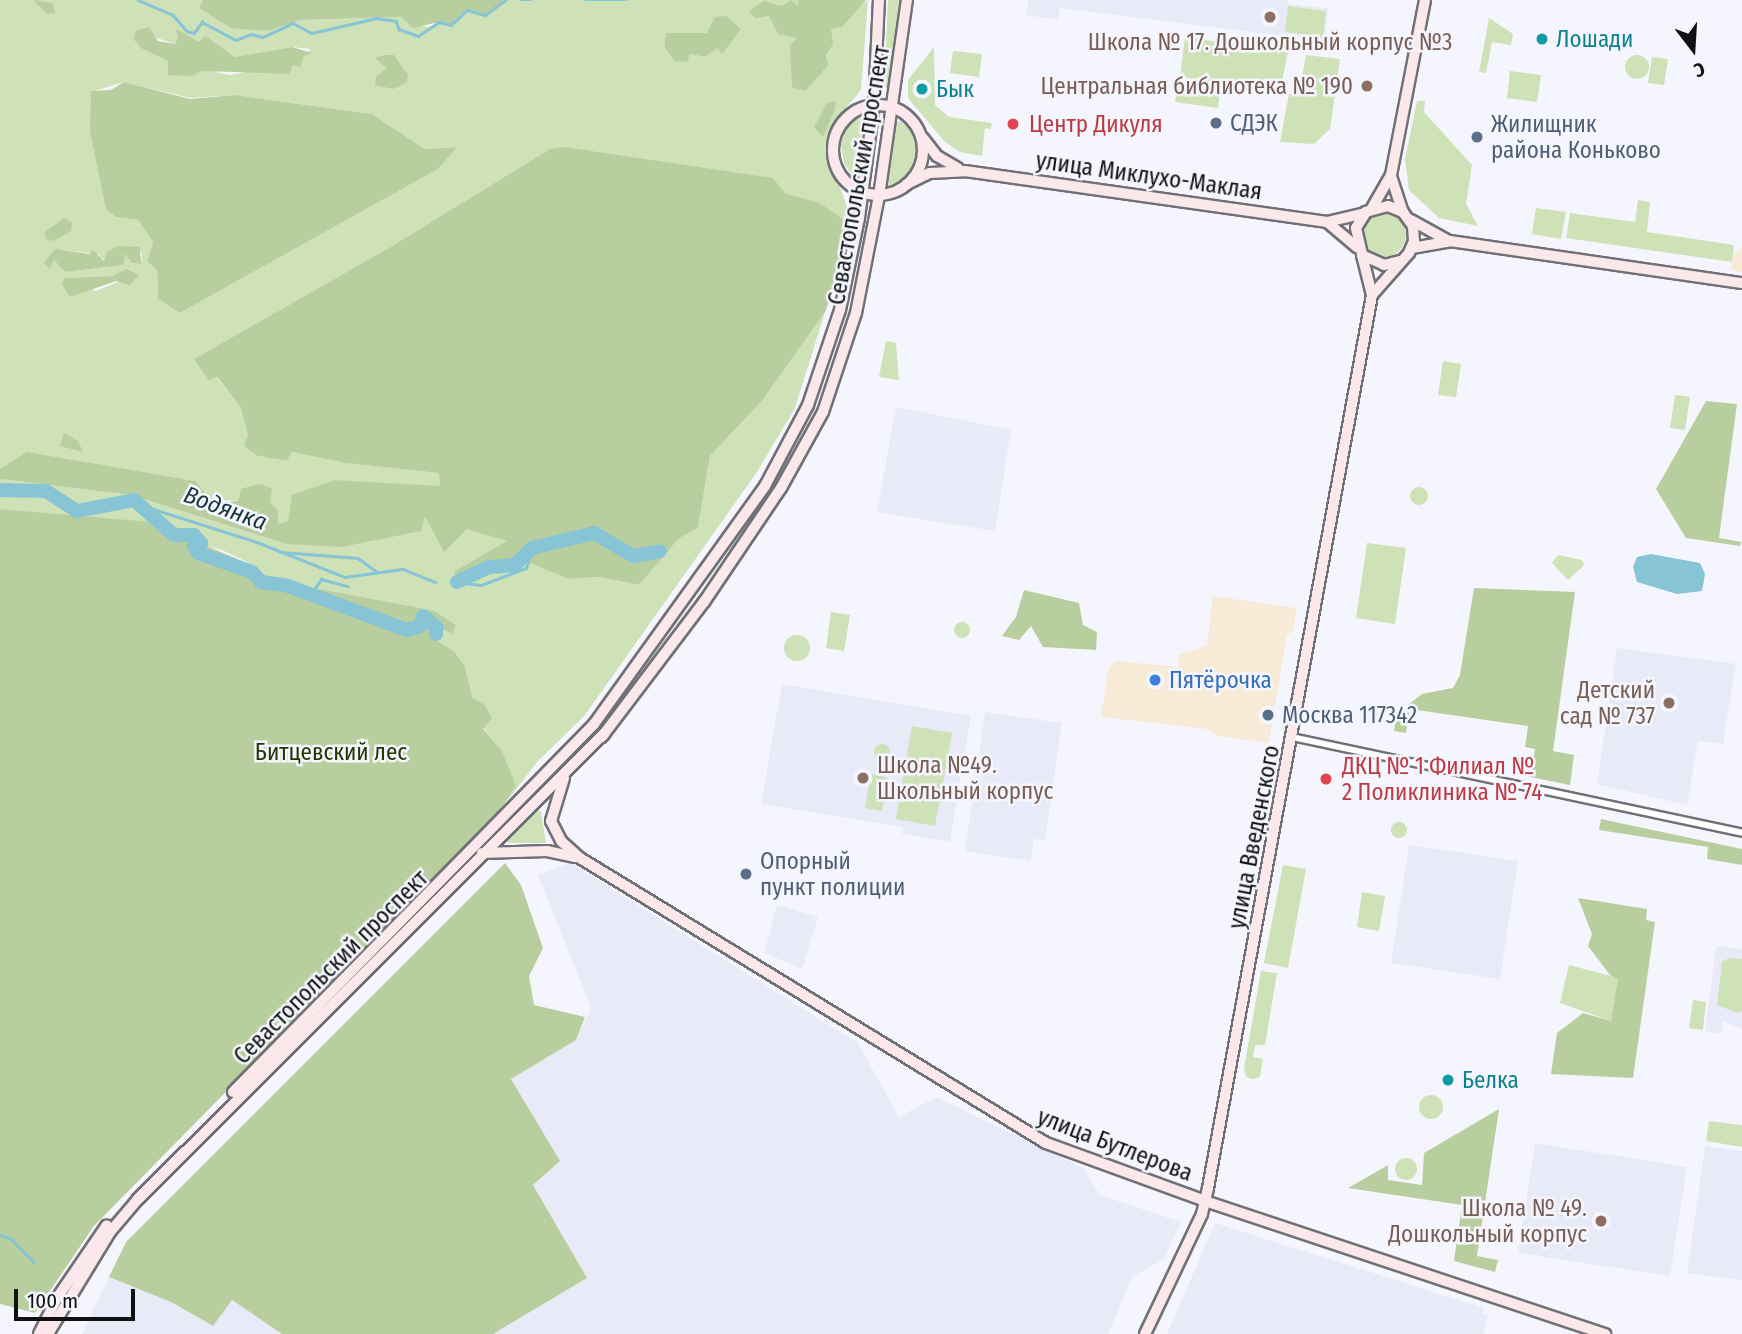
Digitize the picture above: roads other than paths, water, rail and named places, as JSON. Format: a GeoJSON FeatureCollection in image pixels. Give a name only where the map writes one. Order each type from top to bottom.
{"type":"FeatureCollection","features":[{"type":"Feature","properties":{"kind":"main road","name":"Севастопольский проспект"},"geometry":{"type":"LineString","coordinates":[[39,1334],[64,1288],[132,1196],[564,758],[662,634],[765,486],[808,405],[840,310],[862,194],[874,105],[879,0]]}},
{"type":"Feature","properties":{"kind":"main road","name":"Севастопольский проспект"},"geometry":{"type":"LineString","coordinates":[[48,1334],[110,1232],[138,1199],[482,853],[567,772],[625,709],[674,644],[781,488],[823,412],[856,313],[879,196],[907,0]]}},
{"type":"Feature","properties":{"kind":"main road"},"geometry":{"type":"LineString","coordinates":[[1360,251],[1356,228],[1391,174],[1425,0]]}},
{"type":"Feature","properties":{"kind":"main road"},"geometry":{"type":"LineString","coordinates":[[879,196],[862,194],[841,173],[835,137],[853,112],[874,105],[892,107]]}},
{"type":"Feature","properties":{"kind":"main road","name":"улица Миклухо-Маклая"},"geometry":{"type":"LineString","coordinates":[[892,107],[917,128],[936,156],[965,171]]}},
{"type":"Feature","properties":{"kind":"main road"},"geometry":{"type":"LineString","coordinates":[[908,184],[922,158],[917,128]]}},
{"type":"Feature","properties":{"kind":"main road","name":"улица Миклухо-Маклая"},"geometry":{"type":"LineString","coordinates":[[879,196],[930,173],[965,171],[1327,222],[1369,210]]}},
{"type":"Feature","properties":{"kind":"main road"},"geometry":{"type":"LineString","coordinates":[[1327,222],[1360,251],[1384,265],[1400,261],[1412,248],[1414,233],[1391,174]]}},
{"type":"Feature","properties":{"kind":"main road"},"geometry":{"type":"LineString","coordinates":[[1369,210],[1388,206],[1450,241]]}},
{"type":"Feature","properties":{"kind":"main road"},"geometry":{"type":"LineString","coordinates":[[1412,248],[1450,241],[1742,283]]}},
{"type":"Feature","properties":{"kind":"main road","name":"улица Введенского"},"geometry":{"type":"LineString","coordinates":[[1145,1334],[1205,1201],[1372,295],[1360,251]]}},
{"type":"Feature","properties":{"kind":"main road","name":"улица Введенского"},"geometry":{"type":"LineString","coordinates":[[1372,295],[1400,261]]}},
{"type":"Feature","properties":{"kind":"main road","name":"улица Бутлерова"},"geometry":{"type":"LineString","coordinates":[[567,772],[551,821],[561,841],[580,858],[1025,1132],[1205,1201],[1605,1334]]}},
{"type":"Feature","properties":{"kind":"main road","name":"улица Бутлерова"},"geometry":{"type":"LineString","coordinates":[[482,853],[547,851],[580,858]]}},
{"type":"Feature","properties":{"kind":"street"},"geometry":{"type":"LineString","coordinates":[[662,634],[663,645],[674,644]]}},
{"type":"Feature","properties":{"kind":"street"},"geometry":{"type":"LineString","coordinates":[[1292,737],[1742,833]]}},
{"type":"Feature","properties":{"kind":"water"},"geometry":{"type":"Polygon","coordinates":[[[1651,554],[1700,563],[1705,574],[1702,591],[1677,594],[1637,582],[1633,567],[1637,557],[1651,554]]]}},
{"type":"Feature","properties":{"kind":"waterway"},"geometry":{"type":"LineString","coordinates":[[138,0],[173,15],[187,31],[194,33],[202,22],[236,40],[251,34],[263,37],[293,23],[312,33],[377,18],[396,21],[399,29],[418,36],[439,22],[451,25],[467,10],[485,15],[506,0]]}},
{"type":"Feature","properties":{"kind":"waterway"},"geometry":{"type":"LineString","coordinates":[[520,0],[531,0]]}},
{"type":"Feature","properties":{"kind":"waterway"},"geometry":{"type":"LineString","coordinates":[[585,0],[626,0]]}},
{"type":"Feature","properties":{"kind":"waterway"},"geometry":{"type":"LineString","coordinates":[[0,490],[46,491],[77,511],[134,500],[174,535],[194,535],[201,543],[194,546],[198,553],[252,572],[261,582],[288,586],[407,630],[420,626],[423,616],[436,627],[436,634]]}},
{"type":"Feature","properties":{"kind":"waterway","name":"Водянка"},"geometry":{"type":"LineString","coordinates":[[144,506],[257,542],[345,577],[403,569],[435,582]]}},
{"type":"Feature","properties":{"kind":"waterway","name":"Водянка"},"geometry":{"type":"LineString","coordinates":[[457,582],[489,567],[515,565],[532,548],[594,533],[633,556],[660,551]]}},
{"type":"Feature","properties":{"kind":"waterway"},"geometry":{"type":"LineString","coordinates":[[457,582],[481,585],[526,568],[532,548]]}},
{"type":"Feature","properties":{"kind":"waterway"},"geometry":{"type":"LineString","coordinates":[[281,552],[358,558],[377,572]]}},
{"type":"Feature","properties":{"kind":"waterway"},"geometry":{"type":"LineString","coordinates":[[311,594],[321,579],[348,586]]}},
{"type":"Feature","properties":{"kind":"waterway"},"geometry":{"type":"LineString","coordinates":[[0,1235],[10,1238],[34,1262]]}},
{"type":"Feature","properties":{"kind":"place","name":"Школа № 17. Дошкольный корпус №3"},"geometry":{"type":"Point","coordinates":[1270,17]}},
{"type":"Feature","properties":{"kind":"place","name":"Лошади"},"geometry":{"type":"Point","coordinates":[1542,39]}},
{"type":"Feature","properties":{"kind":"place","name":"Центральная библиотека № 190"},"geometry":{"type":"Point","coordinates":[1367,86]}},
{"type":"Feature","properties":{"kind":"place","name":"Бык"},"geometry":{"type":"Point","coordinates":[922,89]}},
{"type":"Feature","properties":{"kind":"place","name":"СДЭК"},"geometry":{"type":"Point","coordinates":[1216,123]}},
{"type":"Feature","properties":{"kind":"place","name":"Центр Дикуля"},"geometry":{"type":"Point","coordinates":[1013,124]}},
{"type":"Feature","properties":{"kind":"place","name":"Жилищник района Коньково"},"geometry":{"type":"Point","coordinates":[1477,137]}},
{"type":"Feature","properties":{"kind":"place","name":"Пятёрочка"},"geometry":{"type":"Point","coordinates":[1155,680]}},
{"type":"Feature","properties":{"kind":"place","name":"Детский сад № 737"},"geometry":{"type":"Point","coordinates":[1669,703]}},
{"type":"Feature","properties":{"kind":"place","name":"Москва 117342"},"geometry":{"type":"Point","coordinates":[1268,715]}},
{"type":"Feature","properties":{"kind":"place","name":"Школа №49. Школьный корпус"},"geometry":{"type":"Point","coordinates":[863,778]}},
{"type":"Feature","properties":{"kind":"place","name":"ДКЦ № 1 Филиал № 2 Поликлиника № 74"},"geometry":{"type":"Point","coordinates":[1326,779]}},
{"type":"Feature","properties":{"kind":"place","name":"Опорный пункт полиции"},"geometry":{"type":"Point","coordinates":[746,874]}},
{"type":"Feature","properties":{"kind":"place","name":"Белка"},"geometry":{"type":"Point","coordinates":[1448,1080]}},
{"type":"Feature","properties":{"kind":"place","name":"Школа № 49. Дошкольный корпус"},"geometry":{"type":"Point","coordinates":[1601,1221]}},
{"type":"Feature","properties":{"kind":"park label","name":"Битцевский лес"},"geometry":{"type":"Point","coordinates":[331,752]}}]}
